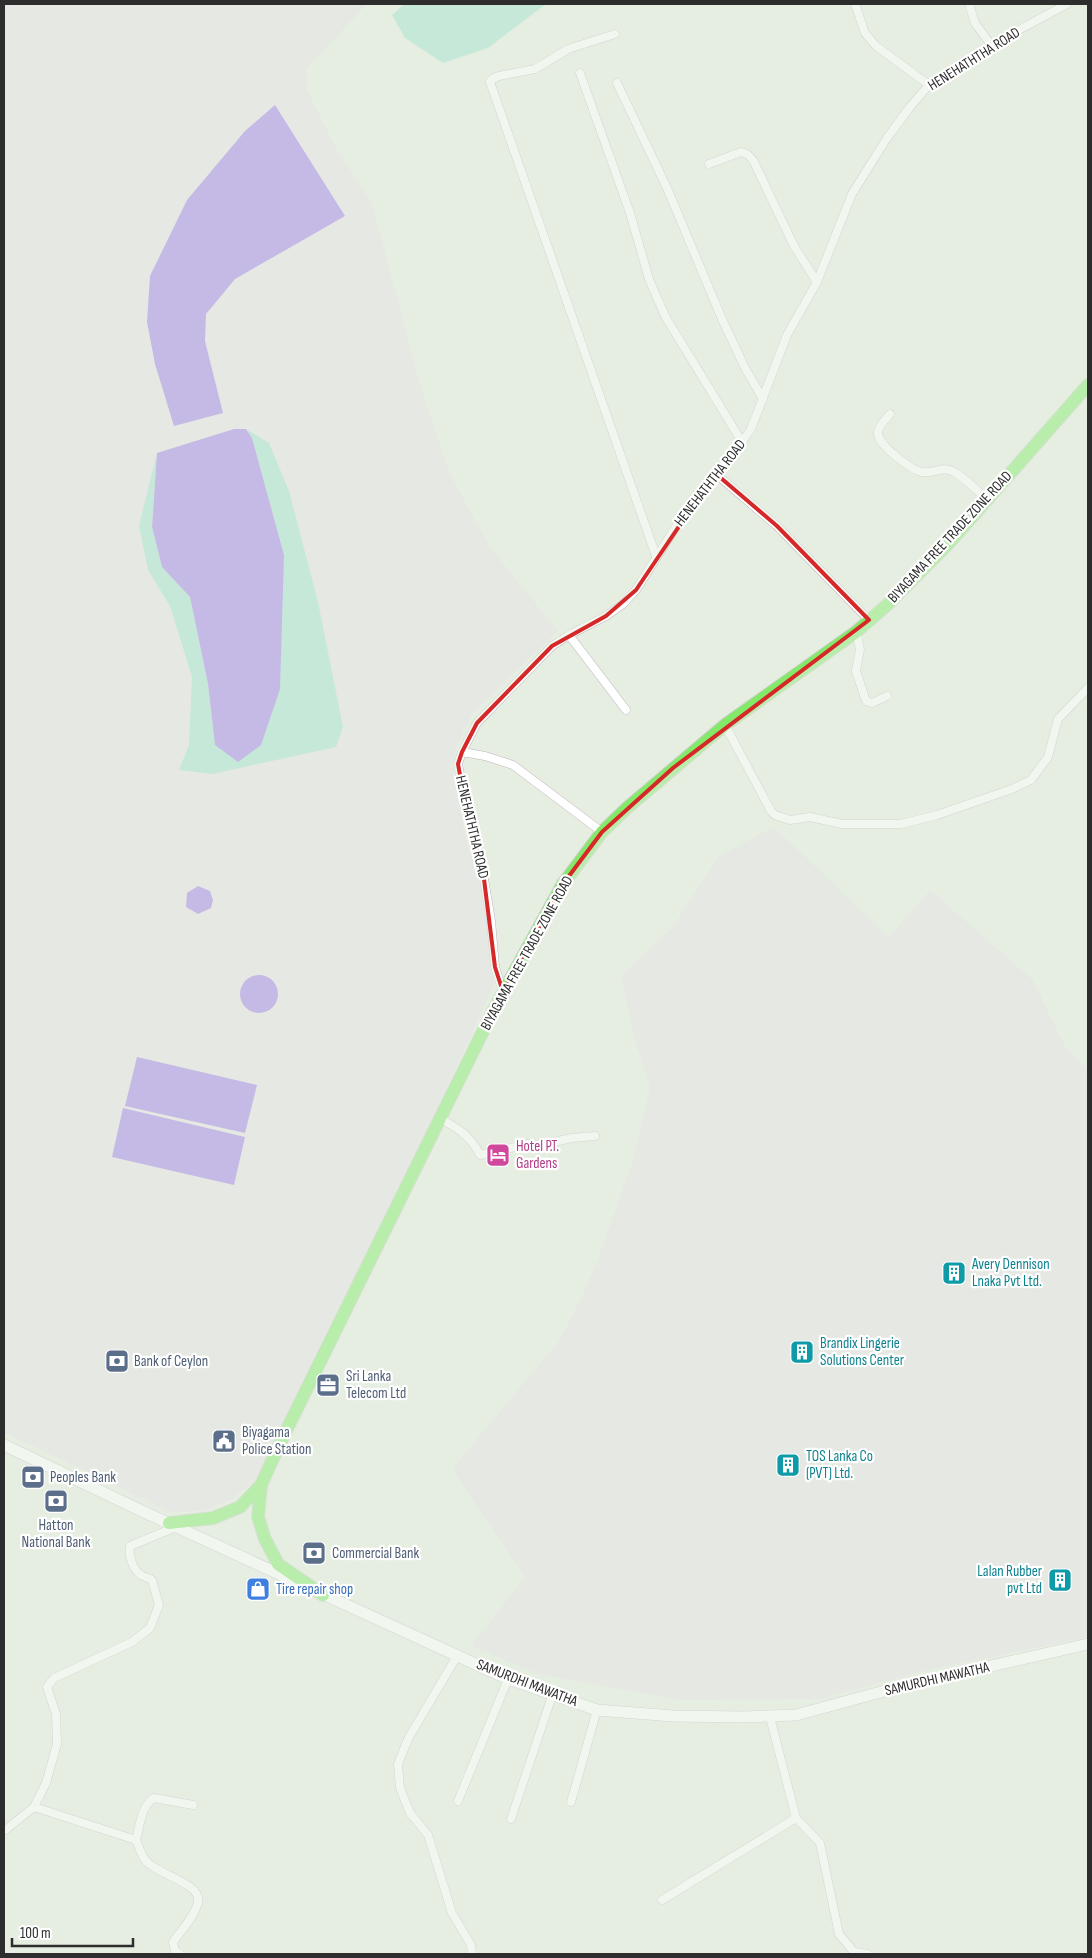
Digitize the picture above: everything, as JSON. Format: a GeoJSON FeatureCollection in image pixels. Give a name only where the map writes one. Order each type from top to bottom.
{"type":"FeatureCollection","features":[{"type":"Feature","properties":{"kind":"main road","name":"BIYAGAMA FREE TRADE ZONE ROAD"},"geometry":{"type":"LineString","coordinates":[[173,1525],[213,1518],[240,1507],[261,1485],[440,1118],[504,992],[562,884],[602,832],[673,768],[725,725],[856,632],[923,571],[988,500],[1088,385]]}},
{"type":"Feature","properties":{"kind":"main road","name":"SAMURDHI MAWATHA"},"geometry":{"type":"LineString","coordinates":[[4,1445],[323,1595],[508,1679],[598,1710],[673,1716],[770,1717],[796,1715],[903,1686],[1088,1644]]}},
{"type":"Feature","properties":{"kind":"main road","name":"BIYAGAMA FREE TRADE ZONE ROAD"},"geometry":{"type":"LineString","coordinates":[[261,1485],[258,1517],[278,1564],[323,1595]]}},
{"type":"Feature","properties":{"kind":"street"},"geometry":{"type":"LineString","coordinates":[[855,4],[864,33],[876,46],[929,85]]}},
{"type":"Feature","properties":{"kind":"street"},"geometry":{"type":"LineString","coordinates":[[969,4],[975,23],[990,45]]}},
{"type":"Feature","properties":{"kind":"street","name":"HENEHATHTHA ROAD"},"geometry":{"type":"LineString","coordinates":[[504,992],[495,967],[492,921],[458,764],[477,723],[552,646],[606,616],[623,604],[636,590],[694,498],[742,442],[751,429],[787,335],[817,282],[852,194],[887,138],[929,85],[990,45],[1067,4]]}},
{"type":"Feature","properties":{"kind":"street"},"geometry":{"type":"LineString","coordinates":[[615,34],[568,49],[535,70],[499,76],[490,82],[656,556]]}},
{"type":"Feature","properties":{"kind":"street"},"geometry":{"type":"LineString","coordinates":[[580,73],[630,213],[657,300],[742,442]]}},
{"type":"Feature","properties":{"kind":"street"},"geometry":{"type":"LineString","coordinates":[[617,83],[667,188],[722,319],[745,368],[763,399]]}},
{"type":"Feature","properties":{"kind":"street"},"geometry":{"type":"LineString","coordinates":[[708,164],[741,152],[753,160],[794,246],[817,282]]}},
{"type":"Feature","properties":{"kind":"street"},"geometry":{"type":"LineString","coordinates":[[890,414],[877,433],[879,439],[902,462],[913,469],[924,472],[946,468],[954,472],[988,500]]}},
{"type":"Feature","properties":{"kind":"street"},"geometry":{"type":"LineString","coordinates":[[715,473],[777,526],[869,620]]}},
{"type":"Feature","properties":{"kind":"street"},"geometry":{"type":"LineString","coordinates":[[856,632],[860,649],[856,671],[866,701],[872,702],[887,696]]}},
{"type":"Feature","properties":{"kind":"street"},"geometry":{"type":"LineString","coordinates":[[569,635],[626,710]]}},
{"type":"Feature","properties":{"kind":"street"},"geometry":{"type":"LineString","coordinates":[[725,725],[775,816],[790,820],[810,817],[842,824],[900,824],[937,815],[1012,789],[1031,780],[1048,758],[1058,718],[1088,688]]}},
{"type":"Feature","properties":{"kind":"street"},"geometry":{"type":"LineString","coordinates":[[462,752],[486,756],[513,765],[602,832]]}},
{"type":"Feature","properties":{"kind":"street"},"geometry":{"type":"LineString","coordinates":[[440,1118],[474,1141],[480,1155],[528,1144],[538,1145],[572,1138],[595,1136]]}},
{"type":"Feature","properties":{"kind":"street"},"geometry":{"type":"LineString","coordinates":[[4,1831],[34,1807],[46,1783],[57,1744],[56,1714],[47,1687],[54,1678],[132,1642],[150,1628],[159,1605],[152,1580],[140,1575],[133,1566],[129,1552],[130,1546],[173,1525]]}},
{"type":"Feature","properties":{"kind":"street"},"geometry":{"type":"LineString","coordinates":[[457,1656],[408,1738],[398,1764],[400,1788],[410,1813],[428,1835],[452,1913],[471,1945],[472,1954]]}},
{"type":"Feature","properties":{"kind":"street"},"geometry":{"type":"LineString","coordinates":[[458,1802],[508,1679]]}},
{"type":"Feature","properties":{"kind":"street"},"geometry":{"type":"LineString","coordinates":[[511,1819],[553,1694]]}},
{"type":"Feature","properties":{"kind":"street"},"geometry":{"type":"LineString","coordinates":[[571,1802],[598,1710]]}},
{"type":"Feature","properties":{"kind":"street"},"geometry":{"type":"LineString","coordinates":[[770,1717],[796,1818],[820,1842],[839,1934],[854,1952],[868,1954]]}},
{"type":"Feature","properties":{"kind":"street"},"geometry":{"type":"LineString","coordinates":[[180,1954],[175,1951],[173,1942],[196,1908],[198,1900],[196,1892],[189,1886],[146,1862],[136,1840],[148,1801],[154,1798],[193,1806]]}},
{"type":"Feature","properties":{"kind":"street"},"geometry":{"type":"LineString","coordinates":[[34,1807],[136,1840]]}},
{"type":"Feature","properties":{"kind":"street"},"geometry":{"type":"LineString","coordinates":[[662,1900],[796,1818]]}},
{"type":"Feature","properties":{"kind":"highlighted area"},"geometry":{"type":"Polygon","coordinates":[[[715,473],[777,526],[869,620],[673,768],[602,832],[563,884],[503,992],[495,967],[484,879],[458,764],[462,752],[477,723],[552,646],[606,616],[636,590],[715,473]]]}},
{"type":"Feature","properties":{"kind":"shaded area"},"geometry":{"type":"Polygon","coordinates":[[[4,4],[367,4],[307,68],[307,90],[336,148],[372,203],[419,381],[449,472],[489,546],[558,631],[472,714],[455,750],[452,766],[463,827],[483,893],[494,985],[433,1118],[337,1310],[255,1481],[230,1500],[204,1511],[170,1512],[4,1432],[4,4]]]}},
{"type":"Feature","properties":{"kind":"shaded area"},"geometry":{"type":"Polygon","coordinates":[[[404,4],[546,4],[488,48],[443,63],[405,38],[392,15],[404,4]]]}},
{"type":"Feature","properties":{"kind":"shaded area"},"geometry":{"type":"Polygon","coordinates":[[[275,105],[345,216],[235,279],[206,314],[205,341],[223,413],[174,426],[155,364],[147,322],[150,276],[187,200],[245,131],[275,105]]]}},
{"type":"Feature","properties":{"kind":"shaded area"},"geometry":{"type":"Polygon","coordinates":[[[234,429],[246,429],[252,438],[284,555],[280,689],[261,745],[238,762],[215,745],[208,684],[190,597],[162,567],[152,527],[157,453],[234,429]]]}},
{"type":"Feature","properties":{"kind":"shaded area"},"geometry":{"type":"Polygon","coordinates":[[[246,429],[269,443],[289,491],[318,602],[343,727],[336,747],[212,774],[179,770],[189,745],[192,677],[170,606],[148,570],[139,526],[157,453],[152,527],[162,567],[190,597],[208,684],[215,745],[284,555],[252,438],[246,429]]]}},
{"type":"Feature","properties":{"kind":"shaded area"},"geometry":{"type":"Polygon","coordinates":[[[774,827],[889,937],[930,890],[1033,980],[1065,1047],[1088,1070],[1088,1637],[928,1670],[819,1699],[680,1700],[538,1674],[471,1646],[525,1577],[452,1469],[559,1341],[580,1301],[598,1259],[632,1164],[650,1088],[634,1036],[621,976],[672,928],[719,856],[774,827]]]}},
{"type":"Feature","properties":{"kind":"shaded area"},"geometry":{"type":"Polygon","coordinates":[[[198,886],[210,891],[213,900],[211,908],[198,914],[186,907],[187,893],[198,886]]]}},
{"type":"Feature","properties":{"kind":"shaded area"},"geometry":{"type":"Polygon","coordinates":[[[259,975],[272,981],[278,994],[272,1007],[259,1013],[246,1007],[240,994],[246,981],[259,975]]]}},
{"type":"Feature","properties":{"kind":"shaded area"},"geometry":{"type":"Polygon","coordinates":[[[137,1057],[257,1085],[245,1133],[125,1106],[137,1057]]]}},
{"type":"Feature","properties":{"kind":"shaded area"},"geometry":{"type":"Polygon","coordinates":[[[123,1108],[245,1137],[234,1185],[112,1157],[123,1108]]]}},
{"type":"Feature","properties":{"kind":"place","name":"Hotel P.T. Gardens"},"geometry":{"type":"Point","coordinates":[498,1155]}},
{"type":"Feature","properties":{"kind":"place","name":"Avery Dennison Lnaka Pvt Ltd."},"geometry":{"type":"Point","coordinates":[954,1273]}},
{"type":"Feature","properties":{"kind":"place","name":"Brandix Lingerie Solutions Center"},"geometry":{"type":"Point","coordinates":[802,1352]}},
{"type":"Feature","properties":{"kind":"place","name":"Bank of Ceylon"},"geometry":{"type":"Point","coordinates":[117,1361]}},
{"type":"Feature","properties":{"kind":"place","name":"Sri Lanka Telecom Ltd"},"geometry":{"type":"Point","coordinates":[328,1385]}},
{"type":"Feature","properties":{"kind":"place","name":"Biyagama Police Station"},"geometry":{"type":"Point","coordinates":[224,1441]}},
{"type":"Feature","properties":{"kind":"place","name":"TOS Lanka Co (PVT) Ltd."},"geometry":{"type":"Point","coordinates":[788,1465]}},
{"type":"Feature","properties":{"kind":"place","name":"Peoples Bank"},"geometry":{"type":"Point","coordinates":[33,1477]}},
{"type":"Feature","properties":{"kind":"place","name":"Hatton National Bank"},"geometry":{"type":"Point","coordinates":[56,1501]}},
{"type":"Feature","properties":{"kind":"place","name":"Commercial Bank"},"geometry":{"type":"Point","coordinates":[314,1553]}},
{"type":"Feature","properties":{"kind":"place","name":"Lalan Rubber pvt Ltd"},"geometry":{"type":"Point","coordinates":[1060,1580]}},
{"type":"Feature","properties":{"kind":"place","name":"Tire repair shop"},"geometry":{"type":"Point","coordinates":[258,1589]}}]}
